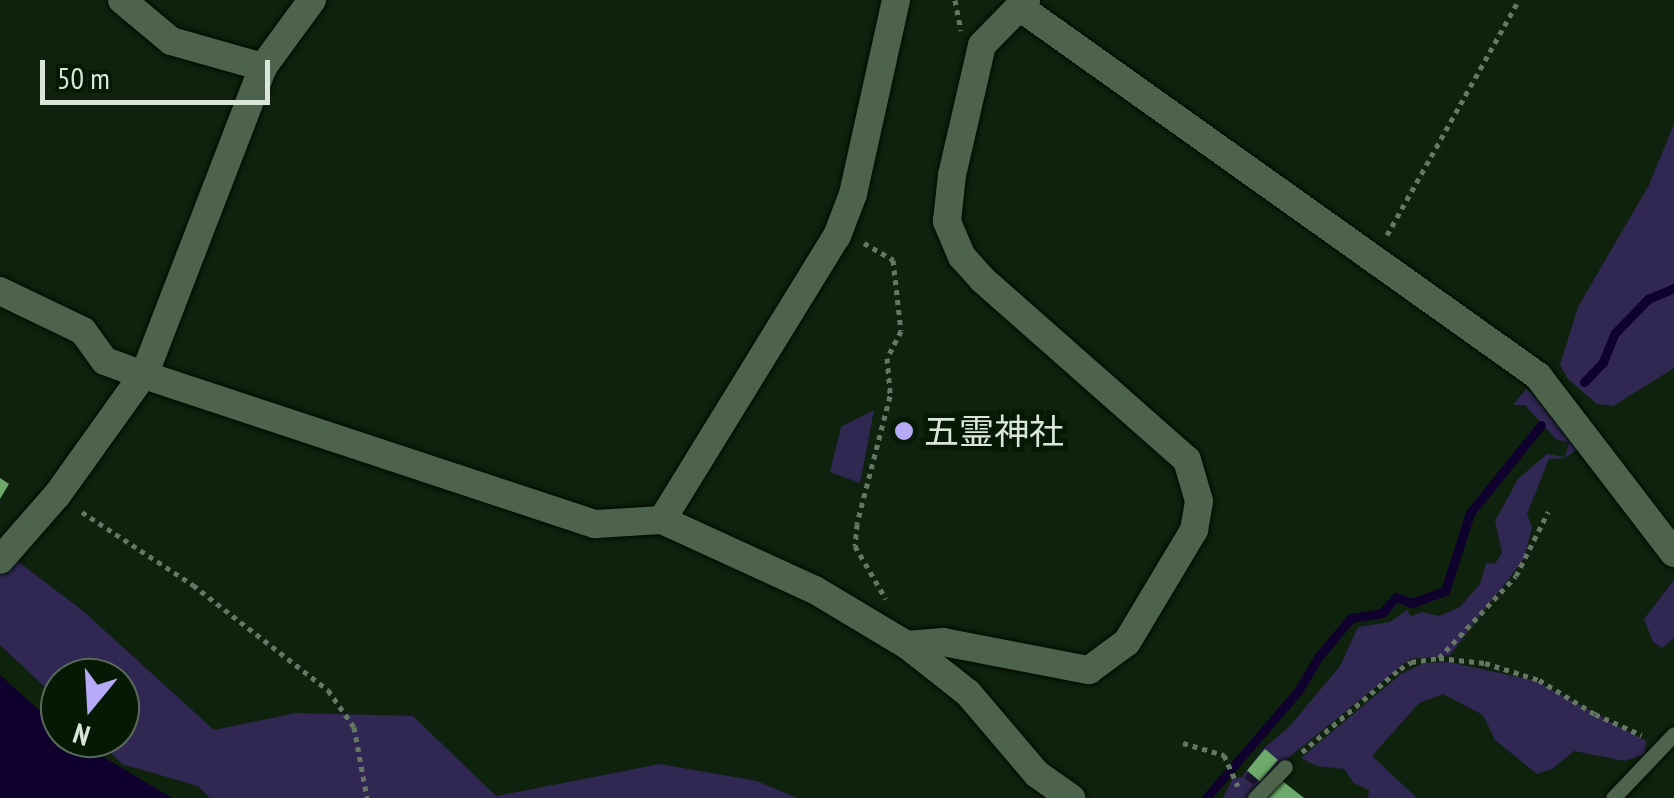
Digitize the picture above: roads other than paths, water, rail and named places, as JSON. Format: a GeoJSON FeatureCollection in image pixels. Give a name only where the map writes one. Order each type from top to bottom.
{"type":"FeatureCollection","features":[{"type":"Feature","properties":{"kind":"street"},"geometry":{"type":"LineString","coordinates":[[122,0],[171,41],[262,67]]}},
{"type":"Feature","properties":{"kind":"street"},"geometry":{"type":"LineString","coordinates":[[312,0],[262,67],[144,376],[594,524],[662,520],[815,590],[907,646],[968,694],[1037,774],[1071,798]]}},
{"type":"Feature","properties":{"kind":"street"},"geometry":{"type":"LineString","coordinates":[[662,520],[837,236],[853,194],[896,0]]}},
{"type":"Feature","properties":{"kind":"street"},"geometry":{"type":"LineString","coordinates":[[907,646],[943,642],[1089,670],[1127,642],[1194,530],[1200,501],[1187,460],[983,280],[962,258],[947,222],[952,175],[982,44],[1024,4],[1538,376],[1674,553]]}},
{"type":"Feature","properties":{"kind":"street"},"geometry":{"type":"LineString","coordinates":[[0,291],[83,332],[105,361],[142,375],[57,495],[3,557]]}},
{"type":"Feature","properties":{"kind":"lane"},"geometry":{"type":"LineString","coordinates":[[1613,798],[1668,740]]}},
{"type":"Feature","properties":{"kind":"lane"},"geometry":{"type":"LineString","coordinates":[[1256,798],[1284,766]]}},
{"type":"Feature","properties":{"kind":"waterway"},"geometry":{"type":"LineString","coordinates":[[1584,382],[1603,362],[1615,333],[1648,299],[1674,288]]}},
{"type":"Feature","properties":{"kind":"waterway"},"geometry":{"type":"LineString","coordinates":[[1206,798],[1298,691],[1319,656],[1351,618],[1382,613],[1396,597],[1412,603],[1445,591],[1470,513],[1541,425]]}},
{"type":"Feature","properties":{"kind":"place","name":"五霊神社"},"geometry":{"type":"Point","coordinates":[904,431]}}]}
